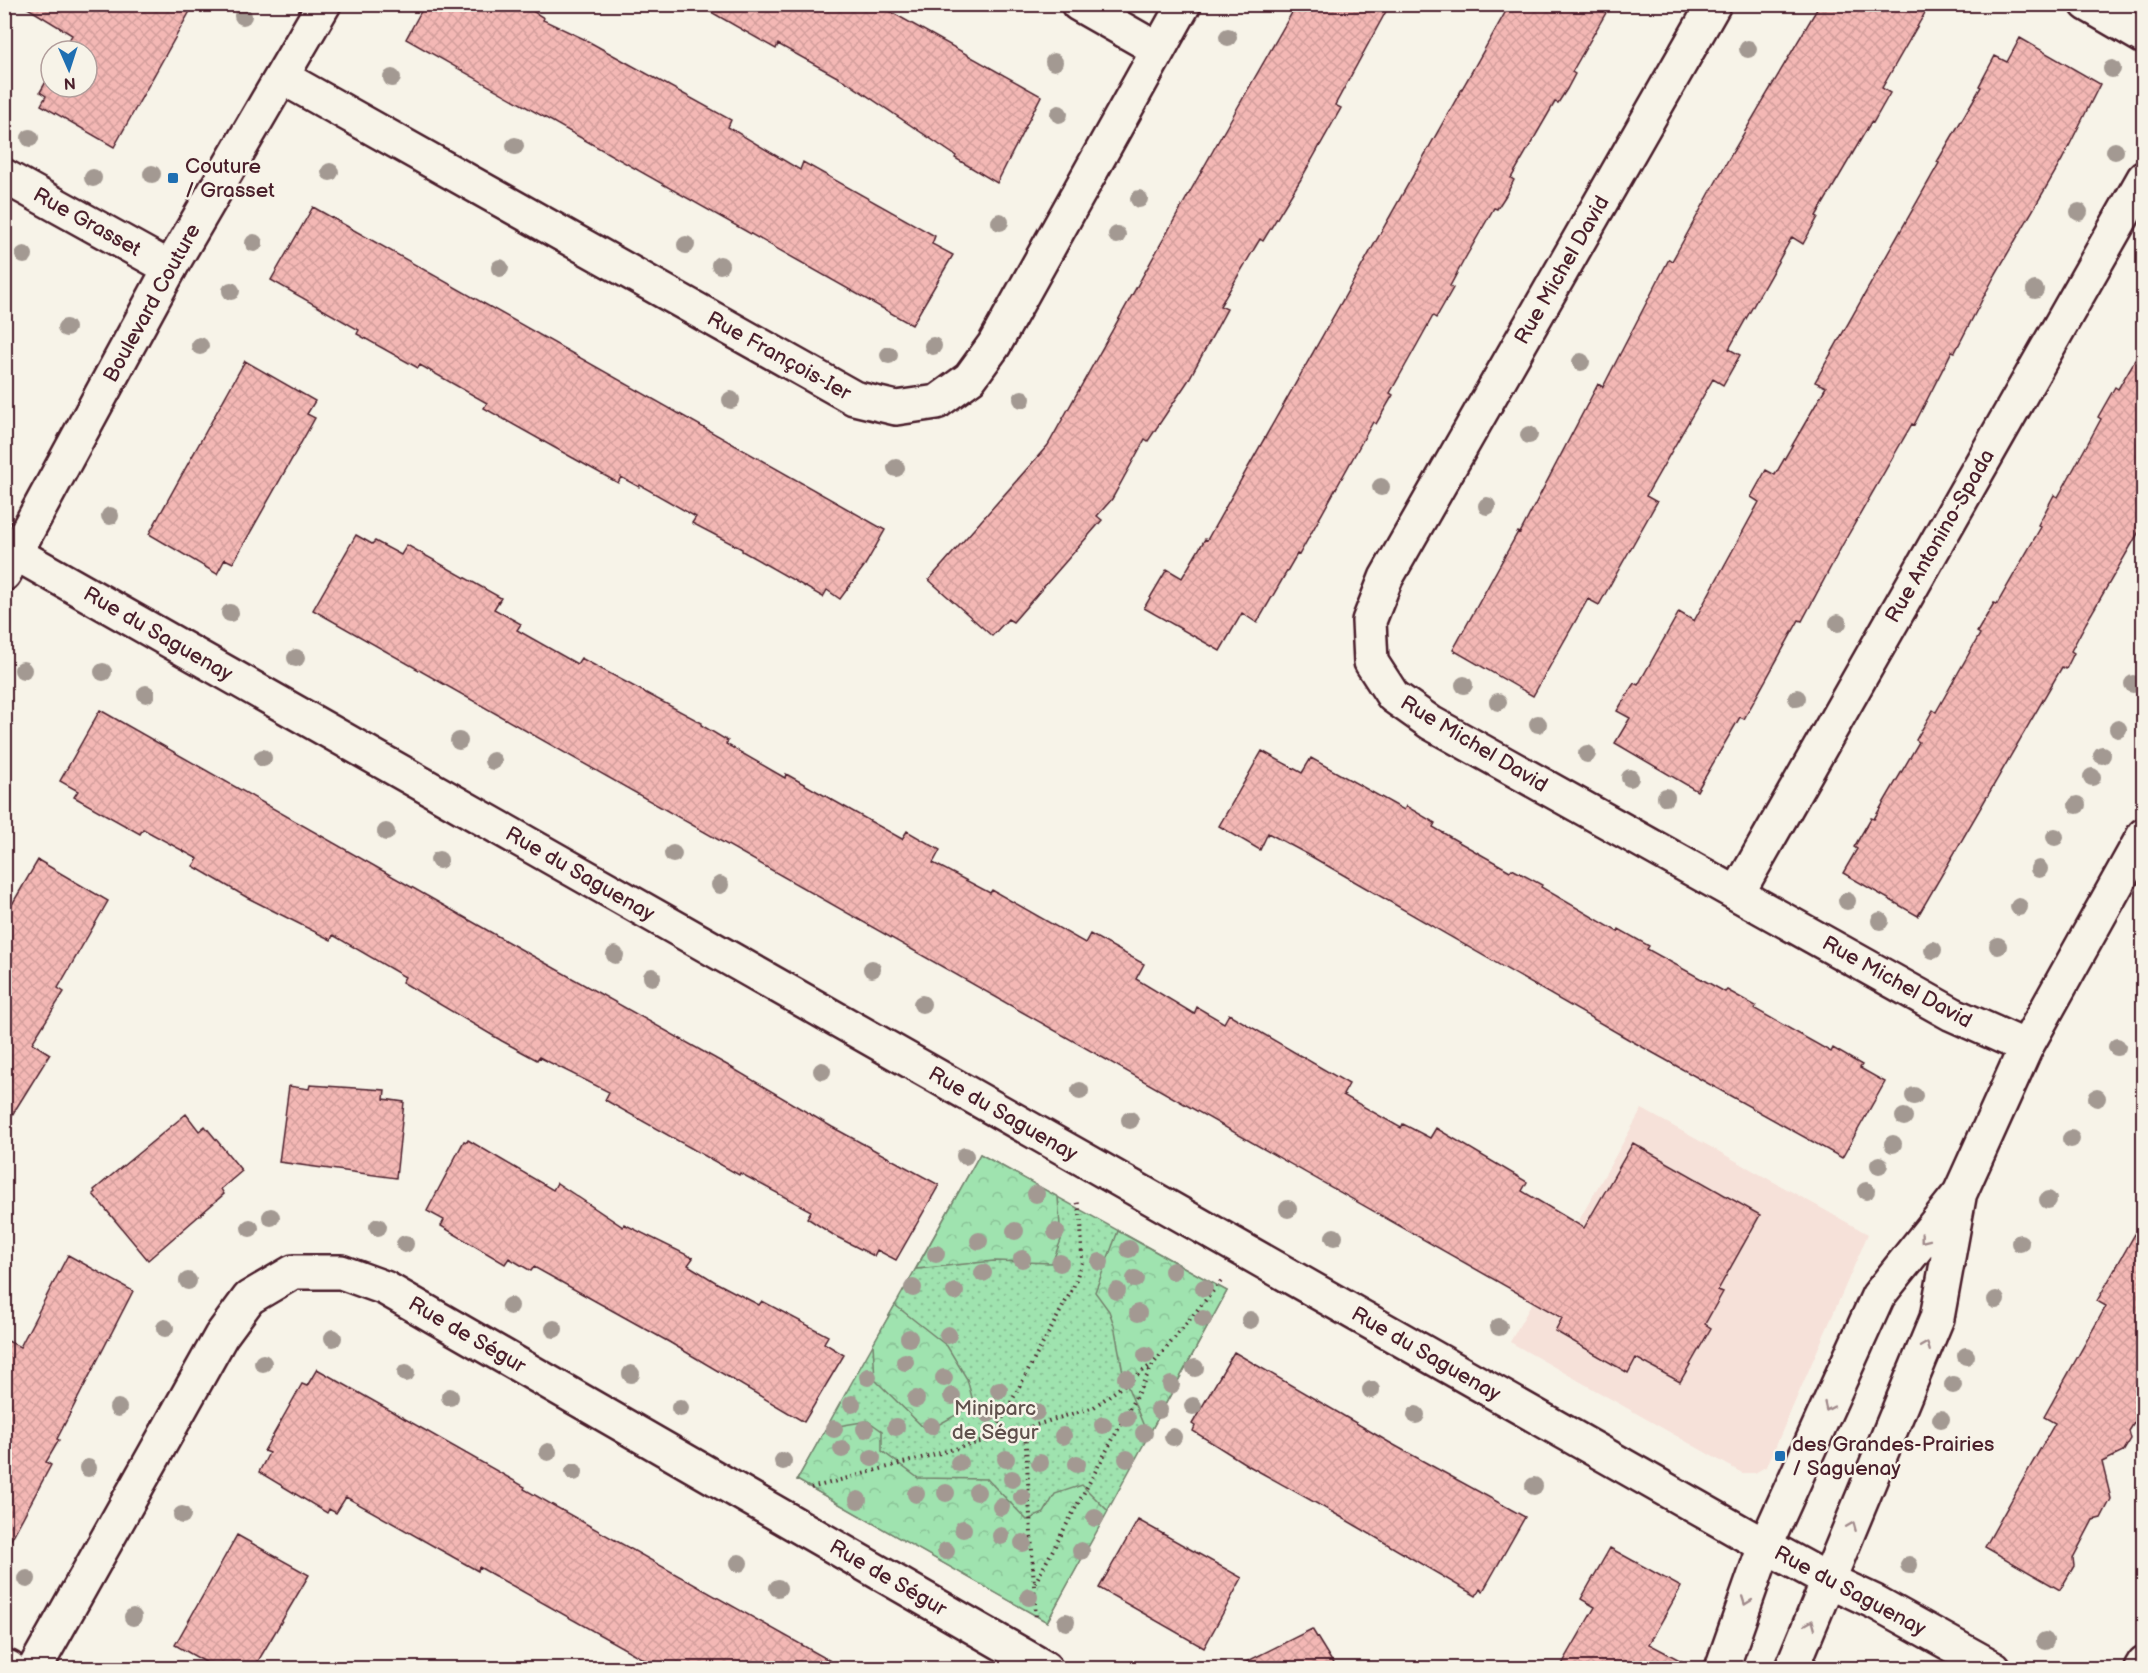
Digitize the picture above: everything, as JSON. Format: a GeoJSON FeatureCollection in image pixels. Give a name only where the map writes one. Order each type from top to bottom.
{"type":"FeatureCollection","features":[{"type":"Feature","properties":{"kind":"street","name":"Boulevard Couture"},"geometry":{"type":"LineString","coordinates":[[10,563],[170,268],[324,4]]}},
{"type":"Feature","properties":{"kind":"street"},"geometry":{"type":"LineString","coordinates":[[1078,4],[1157,49]]}},
{"type":"Feature","properties":{"kind":"street","name":"Rue François-Ier"},"geometry":{"type":"LineString","coordinates":[[282,77],[854,398],[896,408],[937,402],[970,378],[988,353],[1184,4]]}},
{"type":"Feature","properties":{"kind":"street","name":"Rue Michel David"},"geometry":{"type":"LineString","coordinates":[[1714,4],[1386,578],[1369,621],[1371,662],[1394,696],[1431,723],[1952,1014],[2026,1047]]}},
{"type":"Feature","properties":{"kind":"street"},"geometry":{"type":"LineString","coordinates":[[2087,4],[2144,37]]}},
{"type":"Feature","properties":{"kind":"street","name":"Rue Grasset"},"geometry":{"type":"LineString","coordinates":[[4,176],[170,268]]}},
{"type":"Feature","properties":{"kind":"street","name":"Rue Antonino-Spada"},"geometry":{"type":"LineString","coordinates":[[1737,894],[2144,178]]}},
{"type":"Feature","properties":{"kind":"street","name":"Rue du Saguenay"},"geometry":{"type":"LineString","coordinates":[[10,563],[1067,1150],[1765,1546],[1875,1602],[1994,1668]]}},
{"type":"Feature","properties":{"kind":"street"},"geometry":{"type":"LineString","coordinates":[[1792,1668],[1937,1318],[1960,1193],[2026,1047],[2144,835]]}},
{"type":"Feature","properties":{"kind":"street"},"geometry":{"type":"LineString","coordinates":[[1722,1668],[1765,1546],[1878,1296],[1960,1193]]}},
{"type":"Feature","properties":{"kind":"street","name":"Rue de Ségur"},"geometry":{"type":"LineString","coordinates":[[35,1668],[221,1336],[249,1298],[292,1272],[341,1272],[385,1288],[1041,1666]]}},
{"type":"Feature","properties":{"kind":"street"},"geometry":{"type":"LineString","coordinates":[[2141,1668],[2144,1663]]}},
{"type":"Feature","properties":{"kind":"street"},"geometry":{"type":"LineString","coordinates":[[4,1666],[9,1668]]}},
{"type":"Feature","properties":{"kind":"path"},"geometry":{"type":"LineString","coordinates":[[991,1439],[1073,1288],[1082,1262],[1081,1220],[1067,1150]]}},
{"type":"Feature","properties":{"kind":"path"},"geometry":{"type":"LineString","coordinates":[[1035,1583],[1154,1363],[1245,1251]]}},
{"type":"Feature","properties":{"kind":"path"},"geometry":{"type":"LineString","coordinates":[[759,1503],[991,1439],[1094,1407],[1154,1363]]}},
{"type":"Feature","properties":{"kind":"path"},"geometry":{"type":"LineString","coordinates":[[1025,1429],[1041,1666]]}},
{"type":"Feature","properties":{"kind":"shaded area"},"geometry":{"type":"Polygon","coordinates":[[[1642,1109],[1868,1234],[1767,1466],[1755,1473],[1742,1473],[1510,1342],[1642,1109]]]}},
{"type":"Feature","properties":{"kind":"green space","name":"Miniparc de Ségur"},"geometry":{"type":"Polygon","coordinates":[[[980,1154],[1227,1291],[1047,1622],[797,1480],[980,1154]]]}},
{"type":"Feature","properties":{"kind":"green space"},"geometry":{"type":"Polygon","coordinates":[[[980,1154],[1058,1197],[1061,1240],[1052,1263],[994,1261],[916,1269],[980,1154]]]}},
{"type":"Feature","properties":{"kind":"green space"},"geometry":{"type":"Polygon","coordinates":[[[1118,1231],[1227,1291],[1148,1436],[1124,1378],[1114,1325],[1109,1311],[1095,1292],[1118,1231]]]}},
{"type":"Feature","properties":{"kind":"green space"},"geometry":{"type":"Polygon","coordinates":[[[895,1305],[947,1346],[967,1379],[974,1405],[927,1431],[875,1380],[873,1344],[895,1305]]]}},
{"type":"Feature","properties":{"kind":"green space"},"geometry":{"type":"Polygon","coordinates":[[[868,1421],[882,1431],[882,1451],[918,1478],[987,1479],[1027,1520],[1044,1513],[1055,1494],[1082,1485],[1108,1511],[1047,1622],[797,1480],[826,1428],[868,1421]]]}},
{"type":"Feature","properties":{"kind":"building"},"geometry":{"type":"Polygon","coordinates":[[[21,4],[194,4],[114,147],[41,105],[44,99],[99,99],[99,39],[70,39],[72,35],[21,4]]]}},
{"type":"Feature","properties":{"kind":"building"},"geometry":{"type":"Polygon","coordinates":[[[425,4],[521,4],[544,18],[543,20],[584,39],[731,120],[728,127],[800,170],[803,162],[935,236],[932,244],[953,255],[912,325],[406,39],[425,4]]]}},
{"type":"Feature","properties":{"kind":"building"},"geometry":{"type":"Polygon","coordinates":[[[697,4],[877,4],[1041,96],[997,183],[955,158],[956,156],[848,83],[778,44],[776,49],[697,4]]]}},
{"type":"Feature","properties":{"kind":"building"},"geometry":{"type":"Polygon","coordinates":[[[1297,4],[1390,4],[1335,105],[1341,108],[1301,179],[1263,241],[1260,239],[1220,306],[1227,309],[1188,381],[1148,441],[1145,439],[1112,499],[1097,516],[1102,520],[1013,622],[1008,619],[992,636],[929,580],[1048,445],[1297,4]]]}},
{"type":"Feature","properties":{"kind":"building"},"geometry":{"type":"Polygon","coordinates":[[[1510,4],[1611,4],[1572,72],[1575,74],[1567,89],[1558,103],[1555,102],[1511,178],[1514,180],[1506,195],[1497,209],[1494,208],[1450,286],[1453,288],[1436,318],[1433,316],[1390,393],[1393,395],[1376,424],[1373,422],[1299,555],[1297,554],[1257,623],[1242,613],[1220,651],[1144,608],[1167,569],[1182,578],[1205,539],[1207,540],[1510,4]]]}},
{"type":"Feature","properties":{"kind":"building"},"geometry":{"type":"Polygon","coordinates":[[[1820,4],[1930,4],[1882,88],[1890,93],[1816,216],[1818,217],[1803,244],[1792,237],[1729,349],[1740,355],[1723,385],[1713,379],[1646,496],[1657,502],[1599,605],[1588,599],[1533,696],[1453,650],[1518,532],[1520,533],[1598,384],[1603,387],[1669,259],[1672,261],[1728,160],[1820,4]]]}},
{"type":"Feature","properties":{"kind":"building"},"geometry":{"type":"Polygon","coordinates":[[[2020,38],[2100,84],[2062,160],[1994,277],[1955,352],[1952,351],[1914,425],[1912,424],[1802,621],[1799,620],[1744,719],[1740,717],[1697,791],[1615,743],[1630,718],[1617,711],[1634,683],[1638,685],[1679,612],[1694,621],[1759,502],[1751,497],[1766,470],[1775,475],[1826,387],[1815,382],[1981,87],[1979,86],[1995,56],[2007,62],[2020,38]]]}},
{"type":"Feature","properties":{"kind":"building"},"geometry":{"type":"Polygon","coordinates":[[[313,207],[885,530],[865,565],[840,599],[827,590],[823,597],[742,549],[692,523],[696,517],[640,485],[639,487],[621,477],[618,483],[573,458],[484,408],[487,403],[420,365],[418,368],[357,334],[359,330],[271,280],[313,207]]]}},
{"type":"Feature","properties":{"kind":"building"},"geometry":{"type":"Polygon","coordinates":[[[2144,345],[2144,523],[2071,651],[2074,653],[2066,669],[2062,667],[1918,916],[1843,873],[1857,849],[1854,847],[1871,818],[1874,819],[1919,742],[1916,740],[1933,710],[1936,712],[1980,634],[1977,632],[1994,603],[1997,604],[2041,527],[2038,525],[2054,495],[2058,497],[2101,419],[2098,417],[2115,387],[2118,389],[2144,345]]]}},
{"type":"Feature","properties":{"kind":"building"},"geometry":{"type":"Polygon","coordinates":[[[245,361],[315,401],[307,414],[315,418],[233,563],[225,559],[217,574],[149,534],[245,361]]]}},
{"type":"Feature","properties":{"kind":"building"},"geometry":{"type":"Polygon","coordinates":[[[356,535],[372,544],[375,541],[401,555],[407,545],[501,598],[494,609],[521,624],[517,630],[577,664],[581,658],[702,723],[701,725],[728,741],[726,744],[785,778],[786,774],[902,839],[907,831],[940,850],[933,863],[990,893],[992,890],[1085,943],[1090,934],[1144,964],[1136,979],[1194,1014],[1197,1007],[1224,1023],[1229,1014],[1349,1084],[1343,1095],[1401,1128],[1403,1124],[1430,1138],[1436,1128],[1527,1182],[1522,1191],[1584,1228],[1633,1143],[1760,1215],[1718,1290],[1723,1292],[1705,1324],[1711,1328],[1680,1382],[1636,1358],[1628,1373],[1555,1331],[1562,1318],[313,610],[356,535]]]}},
{"type":"Feature","properties":{"kind":"building"},"geometry":{"type":"Polygon","coordinates":[[[100,710],[727,1065],[832,1127],[939,1185],[896,1260],[877,1250],[874,1256],[835,1236],[807,1218],[811,1211],[740,1173],[739,1175],[605,1100],[609,1092],[539,1057],[537,1060],[502,1041],[402,982],[405,977],[333,935],[331,940],[248,898],[193,866],[198,859],[143,829],[140,834],[74,797],[78,791],[60,781],[100,710]]]}},
{"type":"Feature","properties":{"kind":"building"},"geometry":{"type":"Polygon","coordinates":[[[1262,751],[1302,773],[1311,758],[1404,810],[1406,806],[1435,823],[1433,827],[1510,871],[1512,869],[1542,885],[1541,887],[1618,932],[1619,929],[1649,946],[1647,949],[1725,992],[1727,990],[1756,1006],[1755,1009],[1831,1052],[1833,1048],[1862,1065],[1860,1068],[1885,1082],[1842,1158],[1628,1039],[1268,833],[1260,850],[1219,826],[1262,751]]]}},
{"type":"Feature","properties":{"kind":"building"},"geometry":{"type":"Polygon","coordinates":[[[38,860],[108,901],[58,988],[64,992],[32,1043],[50,1054],[4,1128],[4,918],[38,860]]]}},
{"type":"Feature","properties":{"kind":"building"},"geometry":{"type":"Polygon","coordinates":[[[310,1085],[385,1090],[384,1099],[404,1102],[396,1178],[279,1162],[289,1086],[309,1089],[310,1085]]]}},
{"type":"Feature","properties":{"kind":"building"},"geometry":{"type":"Polygon","coordinates":[[[186,1114],[199,1131],[205,1126],[242,1171],[221,1189],[224,1194],[148,1260],[93,1194],[94,1190],[186,1114]]]}},
{"type":"Feature","properties":{"kind":"building"},"geometry":{"type":"Polygon","coordinates":[[[468,1140],[553,1190],[557,1183],[623,1227],[624,1224],[693,1258],[688,1265],[717,1283],[759,1305],[762,1301],[828,1336],[824,1343],[844,1355],[804,1422],[669,1342],[534,1267],[531,1271],[509,1258],[505,1264],[441,1226],[444,1220],[427,1211],[464,1141],[468,1140]]]}},
{"type":"Feature","properties":{"kind":"building"},"geometry":{"type":"Polygon","coordinates":[[[2144,1218],[2144,1407],[2129,1431],[2131,1439],[2123,1452],[2102,1462],[2111,1499],[2101,1518],[2093,1520],[2073,1558],[2074,1566],[2060,1590],[1985,1547],[2055,1423],[2044,1417],[2106,1306],[2097,1301],[2144,1218]]]}},
{"type":"Feature","properties":{"kind":"building"},"geometry":{"type":"Polygon","coordinates":[[[68,1255],[133,1291],[46,1462],[51,1465],[4,1553],[4,1339],[20,1347],[68,1255]]]}},
{"type":"Feature","properties":{"kind":"building"},"geometry":{"type":"Polygon","coordinates":[[[1234,1352],[1392,1444],[1525,1517],[1483,1591],[1480,1589],[1476,1596],[1249,1466],[1193,1431],[1195,1426],[1192,1424],[1234,1352]]]}},
{"type":"Feature","properties":{"kind":"building"},"geometry":{"type":"Polygon","coordinates":[[[317,1369],[525,1487],[524,1489],[843,1668],[659,1668],[479,1567],[478,1571],[346,1497],[336,1513],[329,1509],[327,1513],[259,1472],[269,1453],[264,1451],[302,1384],[307,1386],[317,1369]]]}},
{"type":"Feature","properties":{"kind":"building"},"geometry":{"type":"Polygon","coordinates":[[[1138,1520],[1242,1578],[1204,1648],[1099,1588],[1138,1520]]]}},
{"type":"Feature","properties":{"kind":"building"},"geometry":{"type":"Polygon","coordinates":[[[237,1535],[309,1575],[254,1668],[216,1668],[175,1645],[237,1535]]]}},
{"type":"Feature","properties":{"kind":"building"},"geometry":{"type":"Polygon","coordinates":[[[1610,1548],[1681,1587],[1649,1644],[1695,1668],[1560,1668],[1595,1607],[1581,1599],[1610,1548]]]}},
{"type":"Feature","properties":{"kind":"building"},"geometry":{"type":"Polygon","coordinates":[[[1312,1629],[1336,1668],[1234,1668],[1312,1629]]]}},
{"type":"Feature","properties":{"kind":"place","name":"Couture / Grasset"},"geometry":{"type":"Point","coordinates":[173,178]}},
{"type":"Feature","properties":{"kind":"place","name":"des Grandes-Prairies / Saguenay"},"geometry":{"type":"Point","coordinates":[1780,1456]}}]}
